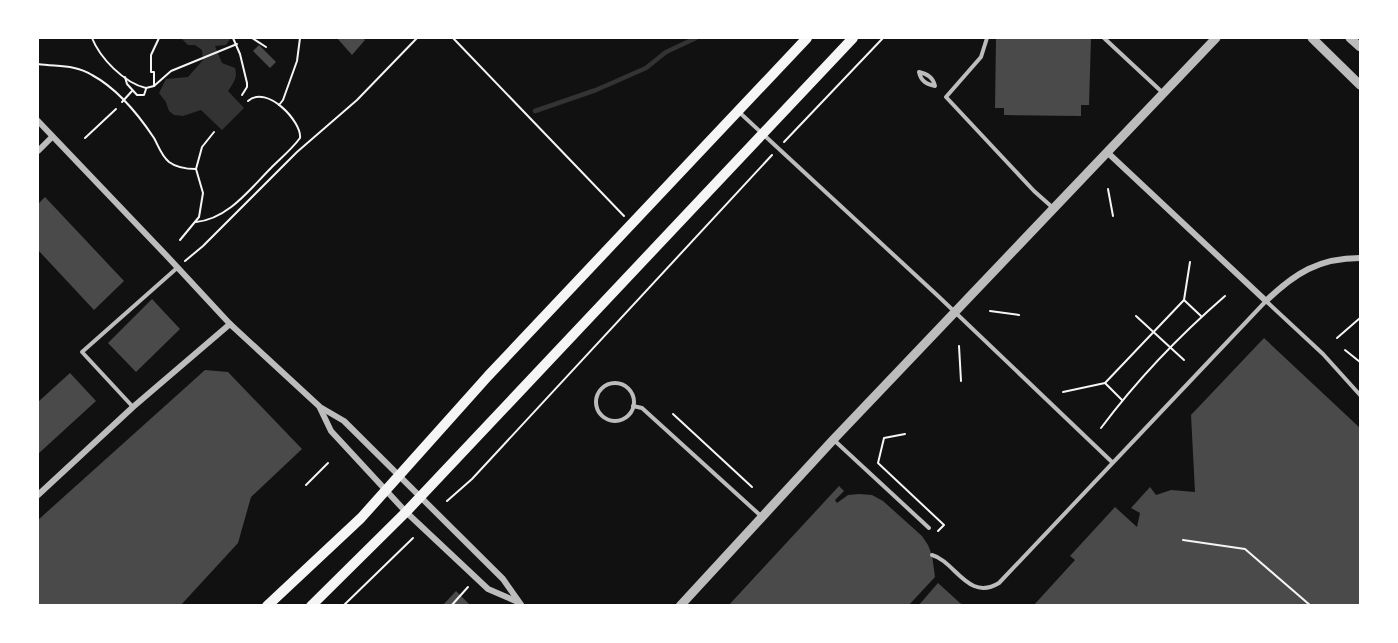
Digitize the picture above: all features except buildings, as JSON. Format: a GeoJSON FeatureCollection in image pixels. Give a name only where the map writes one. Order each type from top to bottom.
{"type":"FeatureCollection","features":[{"type":"Feature","properties":{"kind":"main road"},"geometry":{"type":"LineString","coordinates":[[267,606],[361,518],[495,369],[807,38]]}},
{"type":"Feature","properties":{"kind":"main road"},"geometry":{"type":"LineString","coordinates":[[311,606],[406,512],[853,38]]}},
{"type":"Feature","properties":{"kind":"street"},"geometry":{"type":"LineString","coordinates":[[680,606],[834,439],[1216,38]]}},
{"type":"Feature","properties":{"kind":"street"},"geometry":{"type":"LineString","coordinates":[[1312,38],[1360,85]]}},
{"type":"Feature","properties":{"kind":"street"},"geometry":{"type":"LineString","coordinates":[[1350,38],[1360,47]]}},
{"type":"Feature","properties":{"kind":"street"},"geometry":{"type":"LineString","coordinates":[[38,122],[230,324],[320,407],[344,421],[503,579],[520,604]]}},
{"type":"Feature","properties":{"kind":"street"},"geometry":{"type":"LineString","coordinates":[[38,151],[52,137]]}},
{"type":"Feature","properties":{"kind":"street"},"geometry":{"type":"LineString","coordinates":[[1107,152],[1266,301],[1302,271],[1335,260],[1360,258]]}},
{"type":"Feature","properties":{"kind":"street"},"geometry":{"type":"LineString","coordinates":[[38,495],[133,407],[230,324]]}},
{"type":"Feature","properties":{"kind":"street"},"geometry":{"type":"LineString","coordinates":[[320,407],[331,431],[406,512],[488,589],[520,604]]}},
{"type":"Feature","properties":{"kind":"lane"},"geometry":{"type":"LineString","coordinates":[[987,38],[981,57],[946,97],[1034,191],[1054,209]]}},
{"type":"Feature","properties":{"kind":"lane"},"geometry":{"type":"LineString","coordinates":[[1104,38],[1162,93]]}},
{"type":"Feature","properties":{"kind":"lane"},"geometry":{"type":"LineString","coordinates":[[919,72],[926,74],[934,81],[935,86],[927,85],[921,79],[919,72]]}},
{"type":"Feature","properties":{"kind":"lane"},"geometry":{"type":"LineString","coordinates":[[738,111],[955,312],[1112,462]]}},
{"type":"Feature","properties":{"kind":"lane"},"geometry":{"type":"LineString","coordinates":[[133,407],[82,352],[178,267]]}},
{"type":"Feature","properties":{"kind":"lane"},"geometry":{"type":"LineString","coordinates":[[932,555],[938,556],[970,584],[992,587],[1006,575],[1266,301],[1323,354],[1360,395]]}},
{"type":"Feature","properties":{"kind":"lane"},"geometry":{"type":"LineString","coordinates":[[620,383],[631,392],[633,406],[624,418],[610,420],[599,411],[596,404],[597,397],[605,385],[620,383]]}},
{"type":"Feature","properties":{"kind":"lane"},"geometry":{"type":"LineString","coordinates":[[633,406],[642,408],[761,517]]}},
{"type":"Feature","properties":{"kind":"lane"},"geometry":{"type":"LineString","coordinates":[[834,439],[929,528]]}},
{"type":"Feature","properties":{"kind":"path"},"geometry":{"type":"LineString","coordinates":[[92,38],[101,55],[125,77],[146,88],[153,86],[171,71],[237,44]]}},
{"type":"Feature","properties":{"kind":"path"},"geometry":{"type":"LineString","coordinates":[[153,86],[152,54],[159,38]]}},
{"type":"Feature","properties":{"kind":"path"},"geometry":{"type":"LineString","coordinates":[[233,38],[237,44],[247,82],[247,87],[242,94]]}},
{"type":"Feature","properties":{"kind":"path"},"geometry":{"type":"LineString","coordinates":[[252,38],[266,47]]}},
{"type":"Feature","properties":{"kind":"path"},"geometry":{"type":"LineString","coordinates":[[279,105],[297,62],[300,38]]}},
{"type":"Feature","properties":{"kind":"path"},"geometry":{"type":"LineString","coordinates":[[178,267],[203,246],[297,152],[357,100],[417,38]]}},
{"type":"Feature","properties":{"kind":"path"},"geometry":{"type":"LineString","coordinates":[[453,38],[625,217],[634,222]]}},
{"type":"Feature","properties":{"kind":"path"},"geometry":{"type":"LineString","coordinates":[[447,501],[472,479],[883,38]]}},
{"type":"Feature","properties":{"kind":"path"},"geometry":{"type":"LineString","coordinates":[[38,64],[74,66],[93,75],[123,101],[155,140],[162,155],[171,163],[196,170]]}},
{"type":"Feature","properties":{"kind":"path"},"geometry":{"type":"LineString","coordinates":[[125,77],[132,91],[137,95],[142,96],[146,93],[146,88]]}},
{"type":"Feature","properties":{"kind":"path"},"geometry":{"type":"LineString","coordinates":[[123,101],[132,91]]}},
{"type":"Feature","properties":{"kind":"path"},"geometry":{"type":"LineString","coordinates":[[196,222],[206,221],[238,202],[300,138],[299,128],[269,97],[258,95],[248,101]]}},
{"type":"Feature","properties":{"kind":"path"},"geometry":{"type":"LineString","coordinates":[[85,138],[116,109]]}},
{"type":"Feature","properties":{"kind":"path"},"geometry":{"type":"LineString","coordinates":[[180,240],[199,217],[203,193],[196,170],[202,147],[214,132]]}},
{"type":"Feature","properties":{"kind":"path"},"geometry":{"type":"LineString","coordinates":[[1108,189],[1113,216]]}},
{"type":"Feature","properties":{"kind":"path"},"geometry":{"type":"LineString","coordinates":[[1063,392],[1105,383],[1184,300],[1190,262]]}},
{"type":"Feature","properties":{"kind":"path"},"geometry":{"type":"LineString","coordinates":[[1101,428],[1122,400],[1201,316],[1225,296]]}},
{"type":"Feature","properties":{"kind":"path"},"geometry":{"type":"LineString","coordinates":[[1184,300],[1201,316]]}},
{"type":"Feature","properties":{"kind":"path"},"geometry":{"type":"LineString","coordinates":[[990,311],[1019,315]]}},
{"type":"Feature","properties":{"kind":"path"},"geometry":{"type":"LineString","coordinates":[[1137,316],[1184,360]]}},
{"type":"Feature","properties":{"kind":"path"},"geometry":{"type":"LineString","coordinates":[[1337,338],[1360,318]]}},
{"type":"Feature","properties":{"kind":"path"},"geometry":{"type":"LineString","coordinates":[[959,346],[961,381]]}},
{"type":"Feature","properties":{"kind":"path"},"geometry":{"type":"LineString","coordinates":[[1345,350],[1360,362]]}},
{"type":"Feature","properties":{"kind":"path"},"geometry":{"type":"LineString","coordinates":[[1105,383],[1122,400]]}},
{"type":"Feature","properties":{"kind":"path"},"geometry":{"type":"LineString","coordinates":[[673,414],[752,487]]}},
{"type":"Feature","properties":{"kind":"path"},"geometry":{"type":"LineString","coordinates":[[905,434],[884,438],[878,463],[944,525],[936,533]]}},
{"type":"Feature","properties":{"kind":"path"},"geometry":{"type":"LineString","coordinates":[[306,485],[328,463]]}},
{"type":"Feature","properties":{"kind":"path"},"geometry":{"type":"LineString","coordinates":[[343,606],[413,538]]}},
{"type":"Feature","properties":{"kind":"path"},"geometry":{"type":"LineString","coordinates":[[1184,540],[1245,549],[1311,606]]}},
{"type":"Feature","properties":{"kind":"path"},"geometry":{"type":"LineString","coordinates":[[451,606],[468,587]]}},
{"type":"Feature","properties":{"kind":"shaded area"},"geometry":{"type":"Polygon","coordinates":[[[181,38],[230,39],[226,45],[215,46],[222,63],[235,68],[235,78],[228,91],[244,108],[222,130],[201,110],[183,116],[174,115],[169,111],[159,93],[166,79],[188,77],[203,60],[202,50],[195,45],[188,45],[181,38]]]}},
{"type":"Feature","properties":{"kind":"waterway"},"geometry":{"type":"LineString","coordinates":[[535,111],[596,90],[646,68],[666,52],[696,38]]}}]}
